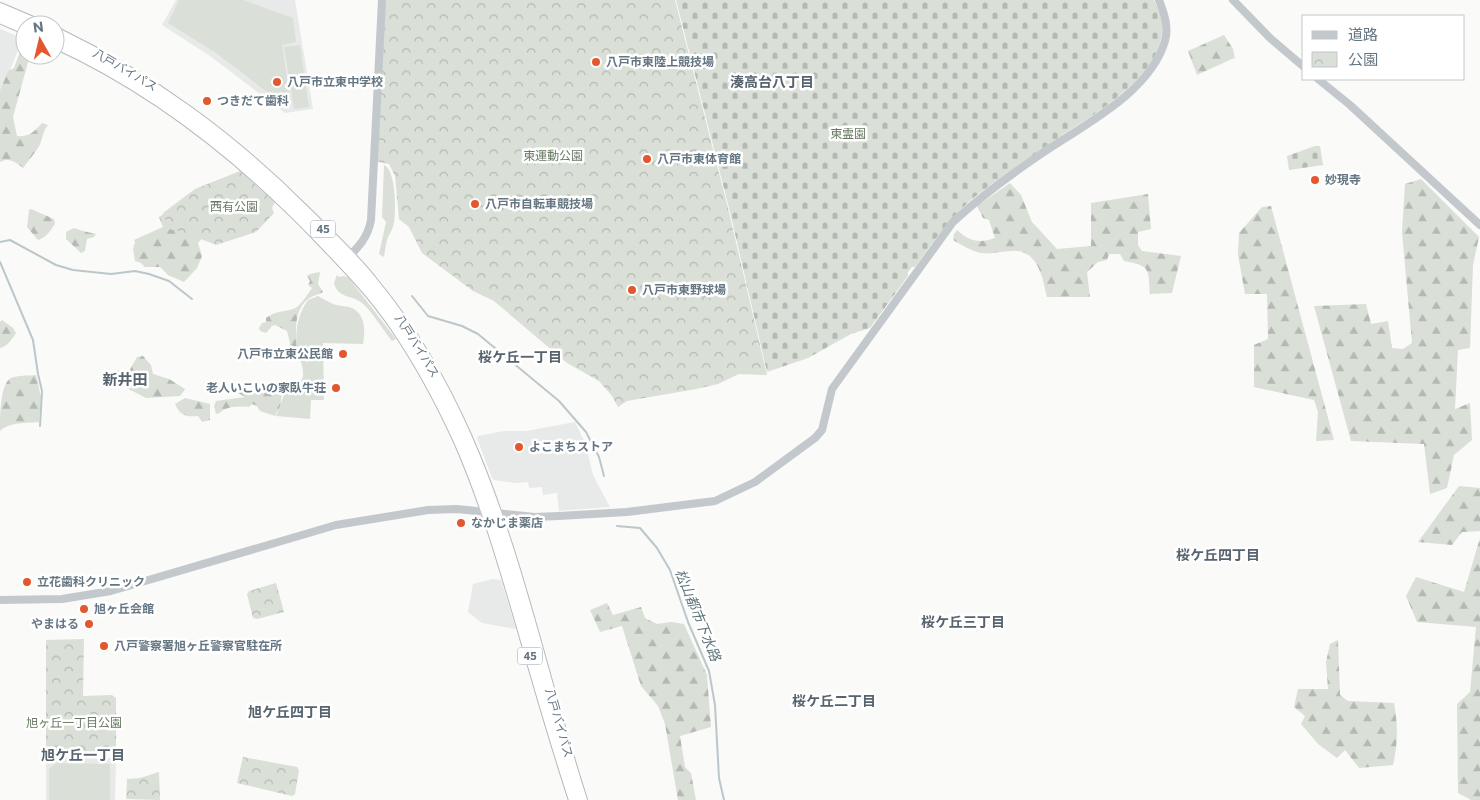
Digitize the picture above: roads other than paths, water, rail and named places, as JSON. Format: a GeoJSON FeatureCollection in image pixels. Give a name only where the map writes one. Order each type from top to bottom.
{"type":"FeatureCollection","features":[{"type":"Feature","properties":{"kind":"highway"},"geometry":{"type":"LineString","coordinates":[[0,8],[16,15]]}},
{"type":"Feature","properties":{"kind":"highway"},"geometry":{"type":"LineString","coordinates":[[0,18],[15,25]]}},
{"type":"Feature","properties":{"kind":"highway","name":"八戸バイパス"},"geometry":{"type":"LineString","coordinates":[[65,37],[146,81],[201,119],[284,190],[346,259],[395,326],[419,364],[458,440],[491,512],[518,580],[582,800]]}},
{"type":"Feature","properties":{"kind":"highway","name":"八戸バイパス"},"geometry":{"type":"LineString","coordinates":[[65,48],[109,70],[148,93],[200,130],[261,181],[346,259]]}},
{"type":"Feature","properties":{"kind":"highway","name":"八戸バイパス"},"geometry":{"type":"LineString","coordinates":[[491,512],[507,573],[574,800]]}},
{"type":"Feature","properties":{"kind":"street"},"geometry":{"type":"LineString","coordinates":[[346,259],[368,232],[371,220],[382,0]]}},
{"type":"Feature","properties":{"kind":"street"},"geometry":{"type":"LineString","coordinates":[[0,600],[62,599],[111,591],[344,523],[443,509],[535,517],[627,512],[710,502],[755,482],[815,438],[822,430],[832,389],[953,222],[973,204],[1040,155],[1107,110],[1129,93],[1144,78],[1157,59],[1166,39],[1166,19],[1159,0]]}},
{"type":"Feature","properties":{"kind":"street"},"geometry":{"type":"LineString","coordinates":[[1233,0],[1270,38],[1302,64]]}},
{"type":"Feature","properties":{"kind":"street"},"geometry":{"type":"LineString","coordinates":[[1319,80],[1350,105],[1480,225]]}},
{"type":"Feature","properties":{"kind":"waterway","name":"松山都市下水路"},"geometry":{"type":"LineString","coordinates":[[0,242],[10,240],[56,265],[73,270],[111,274],[135,271],[149,274],[169,281],[192,299]]}},
{"type":"Feature","properties":{"kind":"waterway"},"geometry":{"type":"LineString","coordinates":[[0,262],[33,340],[42,391],[40,426]]}},
{"type":"Feature","properties":{"kind":"waterway","name":"松山都市下水路"},"geometry":{"type":"LineString","coordinates":[[412,296],[428,316],[462,326],[478,334],[559,401],[586,432],[599,457],[604,476]]}},
{"type":"Feature","properties":{"kind":"waterway","name":"松山都市下水路"},"geometry":{"type":"LineString","coordinates":[[617,526],[640,528],[657,548],[670,570],[688,622],[709,671],[715,705],[719,778],[724,800]]}},
{"type":"Feature","properties":{"kind":"place","name":"八戸市東陸上競技場"},"geometry":{"type":"Point","coordinates":[596,62]}},
{"type":"Feature","properties":{"kind":"place","name":"八戸市立東中学校"},"geometry":{"type":"Point","coordinates":[277,82]}},
{"type":"Feature","properties":{"kind":"place","name":"つきだて歯科"},"geometry":{"type":"Point","coordinates":[207,101]}},
{"type":"Feature","properties":{"kind":"place","name":"八戸市東体育館"},"geometry":{"type":"Point","coordinates":[647,159]}},
{"type":"Feature","properties":{"kind":"place","name":"妙現寺"},"geometry":{"type":"Point","coordinates":[1315,180]}},
{"type":"Feature","properties":{"kind":"place","name":"八戸市自転車競技場"},"geometry":{"type":"Point","coordinates":[475,204]}},
{"type":"Feature","properties":{"kind":"place","name":"八戸市東野球場"},"geometry":{"type":"Point","coordinates":[632,290]}},
{"type":"Feature","properties":{"kind":"place","name":"八戸市立東公民館"},"geometry":{"type":"Point","coordinates":[343,354]}},
{"type":"Feature","properties":{"kind":"place","name":"老人いこいの家臥牛荘"},"geometry":{"type":"Point","coordinates":[336,388]}},
{"type":"Feature","properties":{"kind":"place","name":"よこまちストア"},"geometry":{"type":"Point","coordinates":[519,447]}},
{"type":"Feature","properties":{"kind":"place","name":"なかじま薬店"},"geometry":{"type":"Point","coordinates":[461,523]}},
{"type":"Feature","properties":{"kind":"place","name":"立花歯科クリニック"},"geometry":{"type":"Point","coordinates":[27,582]}},
{"type":"Feature","properties":{"kind":"place","name":"旭ヶ丘会館"},"geometry":{"type":"Point","coordinates":[84,609]}},
{"type":"Feature","properties":{"kind":"place","name":"やまはる"},"geometry":{"type":"Point","coordinates":[89,624]}},
{"type":"Feature","properties":{"kind":"place","name":"八戸警察署旭ヶ丘警察官駐在所"},"geometry":{"type":"Point","coordinates":[104,646]}},
{"type":"Feature","properties":{"kind":"district","name":"湊高台八丁目"},"geometry":{"type":"Point","coordinates":[772,82]}},
{"type":"Feature","properties":{"kind":"district","name":"桜ケ丘一丁目"},"geometry":{"type":"Point","coordinates":[520,357]}},
{"type":"Feature","properties":{"kind":"district","name":"新井田"},"geometry":{"type":"Point","coordinates":[125,380]}},
{"type":"Feature","properties":{"kind":"district","name":"桜ケ丘四丁目"},"geometry":{"type":"Point","coordinates":[1218,555]}},
{"type":"Feature","properties":{"kind":"district","name":"桜ケ丘三丁目"},"geometry":{"type":"Point","coordinates":[963,622]}},
{"type":"Feature","properties":{"kind":"district","name":"桜ケ丘二丁目"},"geometry":{"type":"Point","coordinates":[834,701]}},
{"type":"Feature","properties":{"kind":"district","name":"旭ケ丘四丁目"},"geometry":{"type":"Point","coordinates":[290,712]}},
{"type":"Feature","properties":{"kind":"district","name":"旭ケ丘一丁目"},"geometry":{"type":"Point","coordinates":[83,755]}},
{"type":"Feature","properties":{"kind":"park label","name":"東霊園"},"geometry":{"type":"Point","coordinates":[848,134]}},
{"type":"Feature","properties":{"kind":"park label","name":"東運動公園"},"geometry":{"type":"Point","coordinates":[553,156]}},
{"type":"Feature","properties":{"kind":"park label","name":"西有公園"},"geometry":{"type":"Point","coordinates":[234,207]}},
{"type":"Feature","properties":{"kind":"park label","name":"旭ヶ丘一丁目公園"},"geometry":{"type":"Point","coordinates":[74,723]}}]}
